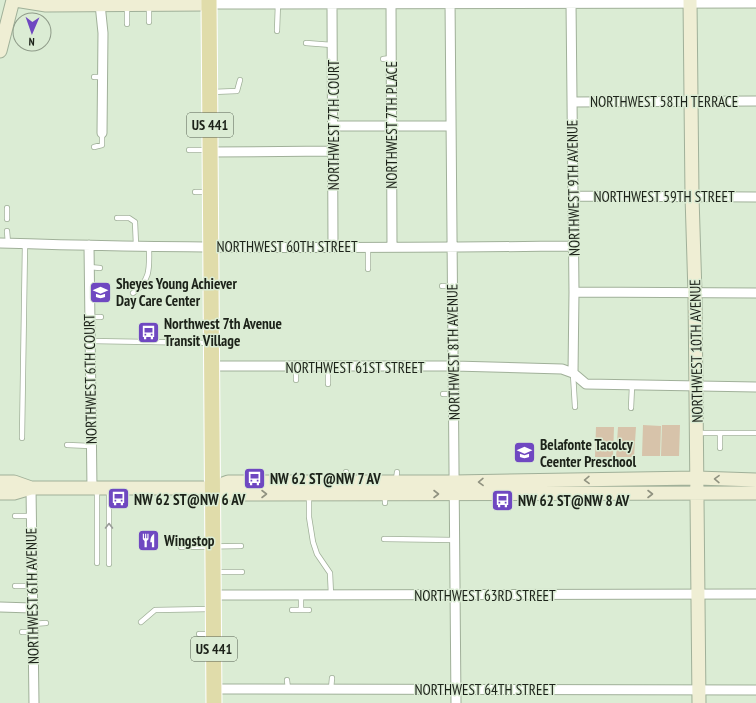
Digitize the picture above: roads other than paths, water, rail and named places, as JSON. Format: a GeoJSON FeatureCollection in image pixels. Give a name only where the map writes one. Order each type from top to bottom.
{"type":"FeatureCollection","features":[{"type":"Feature","properties":{"kind":"main road"},"geometry":{"type":"LineString","coordinates":[[0,51],[14,0],[46,5],[209,2]]}},
{"type":"Feature","properties":{"kind":"main road","name":"US 441"},"geometry":{"type":"LineString","coordinates":[[209,2],[214,696]]}},
{"type":"Feature","properties":{"kind":"main road","name":"NORTHWEST 10TH AVENUE"},"geometry":{"type":"LineString","coordinates":[[690,2],[692,196],[696,294],[699,703]]}},
{"type":"Feature","properties":{"kind":"main road"},"geometry":{"type":"LineString","coordinates":[[0,494],[14,493],[31,488],[212,488],[228,482],[346,477],[397,477],[454,488],[567,499],[697,493],[756,493]]}},
{"type":"Feature","properties":{"kind":"main road"},"geometry":{"type":"LineString","coordinates":[[212,488],[228,494],[309,494],[385,499],[454,488],[697,478],[756,480]]}},
{"type":"Feature","properties":{"kind":"main road"},"geometry":{"type":"LineString","coordinates":[[0,482],[14,482],[31,488]]}},
{"type":"Feature","properties":{"kind":"street"},"geometry":{"type":"LineString","coordinates":[[209,2],[300,2],[332,4],[360,2],[391,3],[450,1],[571,4],[583,1],[756,3]]}},
{"type":"Feature","properties":{"kind":"street","name":"NORTHWEST 8TH AVENUE"},"geometry":{"type":"LineString","coordinates":[[450,1],[456,703]]}},
{"type":"Feature","properties":{"kind":"street"},"geometry":{"type":"LineString","coordinates":[[91,3],[103,34],[98,77],[102,133]]}},
{"type":"Feature","properties":{"kind":"street","name":"NORTHWEST 7TH PLACE"},"geometry":{"type":"LineString","coordinates":[[391,3],[387,58],[391,126],[392,247]]}},
{"type":"Feature","properties":{"kind":"street","name":"NORTHWEST 7TH COURT"},"geometry":{"type":"LineString","coordinates":[[332,4],[333,246]]}},
{"type":"Feature","properties":{"kind":"street","name":"NORTHWEST 9TH AVENUE"},"geometry":{"type":"LineString","coordinates":[[571,4],[574,246],[573,373]]}},
{"type":"Feature","properties":{"kind":"street","name":"NORTHWEST 58TH TERRACE"},"geometry":{"type":"LineString","coordinates":[[572,102],[756,101]]}},
{"type":"Feature","properties":{"kind":"street"},"geometry":{"type":"LineString","coordinates":[[333,126],[451,126]]}},
{"type":"Feature","properties":{"kind":"street"},"geometry":{"type":"LineString","coordinates":[[210,151],[333,151]]}},
{"type":"Feature","properties":{"kind":"street","name":"NORTHWEST 59TH STREET"},"geometry":{"type":"LineString","coordinates":[[573,196],[756,197]]}},
{"type":"Feature","properties":{"kind":"street","name":"NORTHWEST 60TH STREET"},"geometry":{"type":"LineString","coordinates":[[4,243],[149,246],[574,246]]}},
{"type":"Feature","properties":{"kind":"street","name":"NORTHWEST 6TH COURT"},"geometry":{"type":"LineString","coordinates":[[89,245],[91,446],[99,488]]}},
{"type":"Feature","properties":{"kind":"street"},"geometry":{"type":"LineString","coordinates":[[574,292],[696,294],[756,293]]}},
{"type":"Feature","properties":{"kind":"street","name":"NORTHWEST 61ST STREET"},"geometry":{"type":"LineString","coordinates":[[212,366],[328,368],[454,366],[562,369],[573,373],[586,384],[756,387]]}},
{"type":"Feature","properties":{"kind":"street","name":"NORTHWEST 6TH AVENUE"},"geometry":{"type":"LineString","coordinates":[[31,488],[34,703]]}},
{"type":"Feature","properties":{"kind":"street","name":"NORTHWEST 63RD STREET"},"geometry":{"type":"LineString","coordinates":[[213,602],[301,594],[756,594]]}},
{"type":"Feature","properties":{"kind":"street"},"geometry":{"type":"LineString","coordinates":[[0,608],[32,608]]}},
{"type":"Feature","properties":{"kind":"street","name":"NORTHWEST 64TH STREET"},"geometry":{"type":"LineString","coordinates":[[214,696],[287,684],[331,688],[756,690]]}},
{"type":"Feature","properties":{"kind":"lane"},"geometry":{"type":"LineString","coordinates":[[277,31],[278,2]]}},
{"type":"Feature","properties":{"kind":"lane"},"geometry":{"type":"LineString","coordinates":[[127,24],[131,3]]}},
{"type":"Feature","properties":{"kind":"lane"},"geometry":{"type":"LineString","coordinates":[[149,4],[149,22]]}},
{"type":"Feature","properties":{"kind":"lane"},"geometry":{"type":"LineString","coordinates":[[306,43],[332,44]]}},
{"type":"Feature","properties":{"kind":"lane"},"geometry":{"type":"LineString","coordinates":[[210,92],[237,91],[240,80]]}},
{"type":"Feature","properties":{"kind":"lane"},"geometry":{"type":"LineString","coordinates":[[94,147],[102,145],[102,133]]}},
{"type":"Feature","properties":{"kind":"lane"},"geometry":{"type":"LineString","coordinates":[[189,150],[210,151]]}},
{"type":"Feature","properties":{"kind":"lane"},"geometry":{"type":"LineString","coordinates":[[195,192],[210,192]]}},
{"type":"Feature","properties":{"kind":"lane"},"geometry":{"type":"LineString","coordinates":[[6,208],[7,219]]}},
{"type":"Feature","properties":{"kind":"lane"},"geometry":{"type":"LineString","coordinates":[[117,218],[129,218],[135,222],[136,245]]}},
{"type":"Feature","properties":{"kind":"lane"},"geometry":{"type":"LineString","coordinates":[[4,243],[7,231]]}},
{"type":"Feature","properties":{"kind":"lane"},"geometry":{"type":"LineString","coordinates":[[22,438],[25,244]]}},
{"type":"Feature","properties":{"kind":"lane"},"geometry":{"type":"LineString","coordinates":[[133,293],[146,281],[150,270],[149,246]]}},
{"type":"Feature","properties":{"kind":"lane"},"geometry":{"type":"LineString","coordinates":[[368,247],[368,269]]}},
{"type":"Feature","properties":{"kind":"lane"},"geometry":{"type":"LineString","coordinates":[[89,268],[100,268]]}},
{"type":"Feature","properties":{"kind":"lane"},"geometry":{"type":"LineString","coordinates":[[442,286],[452,286]]}},
{"type":"Feature","properties":{"kind":"lane"},"geometry":{"type":"LineString","coordinates":[[90,294],[100,294]]}},
{"type":"Feature","properties":{"kind":"lane"},"geometry":{"type":"LineString","coordinates":[[90,317],[101,317]]}},
{"type":"Feature","properties":{"kind":"lane"},"geometry":{"type":"LineString","coordinates":[[90,341],[211,343]]}},
{"type":"Feature","properties":{"kind":"lane"},"geometry":{"type":"LineString","coordinates":[[296,367],[296,380]]}},
{"type":"Feature","properties":{"kind":"lane"},"geometry":{"type":"LineString","coordinates":[[328,368],[328,384]]}},
{"type":"Feature","properties":{"kind":"lane"},"geometry":{"type":"LineString","coordinates":[[573,373],[575,408]]}},
{"type":"Feature","properties":{"kind":"lane"},"geometry":{"type":"LineString","coordinates":[[632,386],[632,408]]}},
{"type":"Feature","properties":{"kind":"lane"},"geometry":{"type":"LineString","coordinates":[[443,394],[454,394]]}},
{"type":"Feature","properties":{"kind":"lane"},"geometry":{"type":"LineString","coordinates":[[696,432],[756,433]]}},
{"type":"Feature","properties":{"kind":"lane"},"geometry":{"type":"LineString","coordinates":[[720,433],[720,448]]}},
{"type":"Feature","properties":{"kind":"lane"},"geometry":{"type":"LineString","coordinates":[[67,446],[91,446]]}},
{"type":"Feature","properties":{"kind":"lane"},"geometry":{"type":"LineString","coordinates":[[97,563],[99,488]]}},
{"type":"Feature","properties":{"kind":"lane"},"geometry":{"type":"LineString","coordinates":[[99,488],[109,564]]}},
{"type":"Feature","properties":{"kind":"lane"},"geometry":{"type":"LineString","coordinates":[[309,494],[309,517],[313,542],[317,554],[330,573],[331,595]]}},
{"type":"Feature","properties":{"kind":"lane"},"geometry":{"type":"LineString","coordinates":[[15,516],[31,516]]}},
{"type":"Feature","properties":{"kind":"lane"},"geometry":{"type":"LineString","coordinates":[[384,539],[455,540]]}},
{"type":"Feature","properties":{"kind":"lane"},"geometry":{"type":"LineString","coordinates":[[181,547],[241,546]]}},
{"type":"Feature","properties":{"kind":"lane"},"geometry":{"type":"LineString","coordinates":[[213,572],[242,572]]}},
{"type":"Feature","properties":{"kind":"lane"},"geometry":{"type":"LineString","coordinates":[[16,586],[32,586]]}},
{"type":"Feature","properties":{"kind":"lane"},"geometry":{"type":"LineString","coordinates":[[300,610],[301,594]]}},
{"type":"Feature","properties":{"kind":"lane"},"geometry":{"type":"LineString","coordinates":[[142,622],[155,610],[213,602]]}},
{"type":"Feature","properties":{"kind":"lane"},"geometry":{"type":"LineString","coordinates":[[292,610],[309,610]]}},
{"type":"Feature","properties":{"kind":"lane"},"geometry":{"type":"LineString","coordinates":[[22,632],[46,624]]}},
{"type":"Feature","properties":{"kind":"lane"},"geometry":{"type":"LineString","coordinates":[[199,634],[214,634]]}},
{"type":"Feature","properties":{"kind":"lane"},"geometry":{"type":"LineString","coordinates":[[331,688],[332,678]]}},
{"type":"Feature","properties":{"kind":"place","name":"Sheyes Young Achiever Day Care Center"},"geometry":{"type":"Point","coordinates":[101,292]}},
{"type":"Feature","properties":{"kind":"place","name":"Northwest 7th Avenue Transit Village"},"geometry":{"type":"Point","coordinates":[148,332]}},
{"type":"Feature","properties":{"kind":"place","name":"Belafonte Tacolcy Ceenter Preschool"},"geometry":{"type":"Point","coordinates":[525,453]}},
{"type":"Feature","properties":{"kind":"place","name":"NW 62 ST@NW 7 AV"},"geometry":{"type":"Point","coordinates":[254,478]}},
{"type":"Feature","properties":{"kind":"place","name":"NW 62 ST@NW 6 AV"},"geometry":{"type":"Point","coordinates":[118,499]}},
{"type":"Feature","properties":{"kind":"place","name":"NW 62 ST@NW 8 AV"},"geometry":{"type":"Point","coordinates":[503,500]}},
{"type":"Feature","properties":{"kind":"place","name":"Wingstop"},"geometry":{"type":"Point","coordinates":[148,540]}}]}
